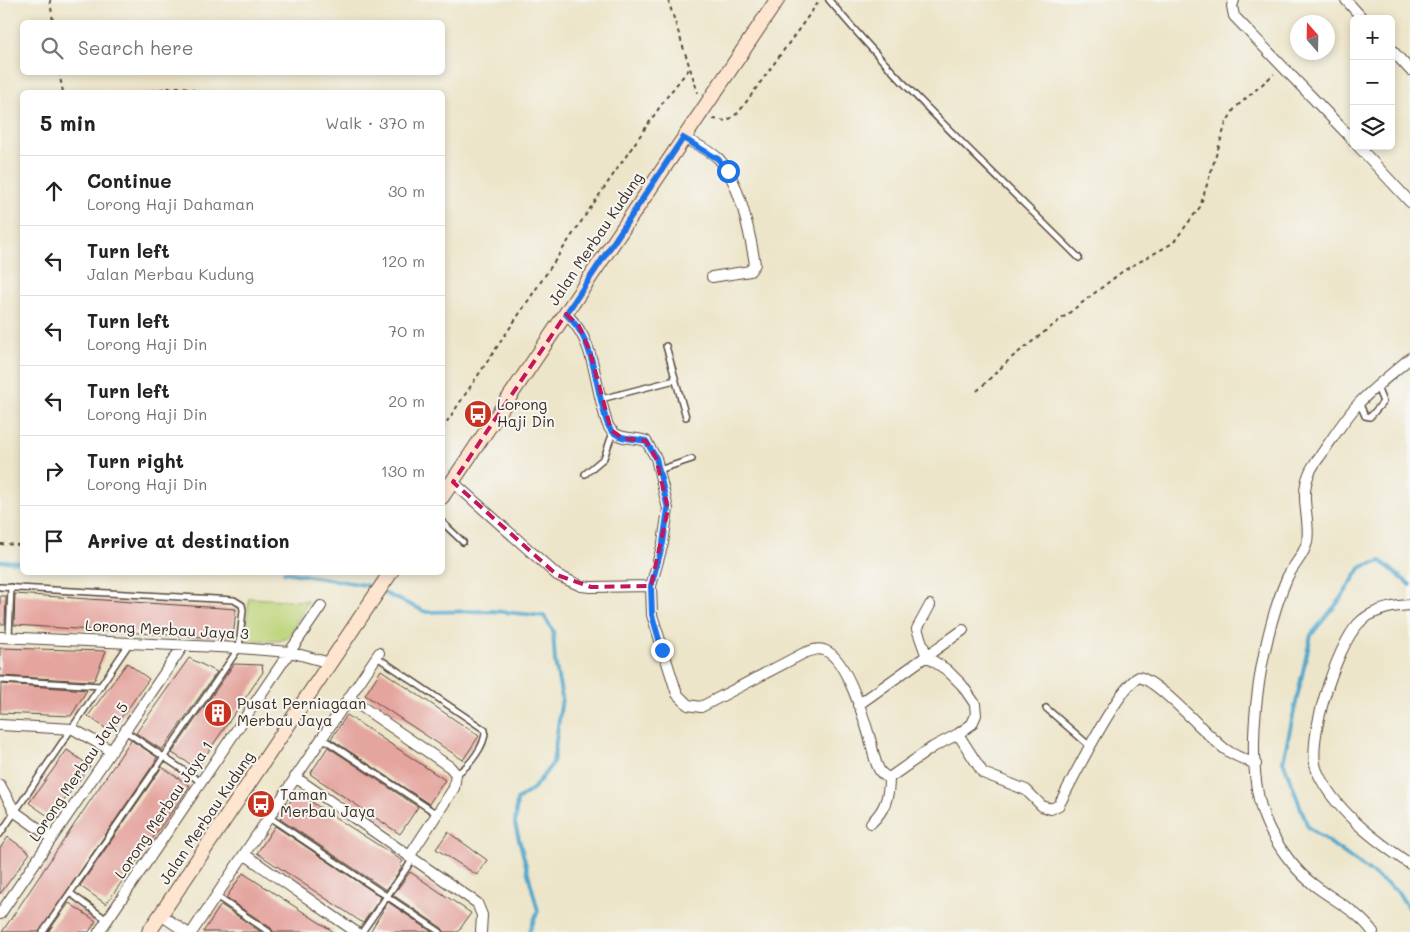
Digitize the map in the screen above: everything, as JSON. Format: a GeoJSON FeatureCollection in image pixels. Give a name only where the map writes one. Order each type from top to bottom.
{"type":"FeatureCollection","features":[{"type":"Feature","properties":{"kind":"main road","name":"Jalan Merbau Kudung"},"geometry":{"type":"LineString","coordinates":[[445,493],[777,0]]}},
{"type":"Feature","properties":{"kind":"main road","name":"Jalan Merbau Kudung"},"geometry":{"type":"LineString","coordinates":[[149,932],[390,575]]}},
{"type":"Feature","properties":{"kind":"street"},"geometry":{"type":"LineString","coordinates":[[1234,0],[1232,6],[1234,16],[1350,137]]}},
{"type":"Feature","properties":{"kind":"street"},"geometry":{"type":"LineString","coordinates":[[1346,0],[1359,15]]}},
{"type":"Feature","properties":{"kind":"street"},"geometry":{"type":"LineString","coordinates":[[1395,53],[1410,70]]}},
{"type":"Feature","properties":{"kind":"street"},"geometry":{"type":"LineString","coordinates":[[683,138],[718,159],[728,171],[746,221],[755,264],[750,270],[712,277]]}},
{"type":"Feature","properties":{"kind":"street"},"geometry":{"type":"LineString","coordinates":[[1362,150],[1410,202]]}},
{"type":"Feature","properties":{"kind":"street"},"geometry":{"type":"LineString","coordinates":[[566,314],[579,326],[590,352],[600,399],[606,418],[614,432],[622,438],[646,441],[650,445],[659,470],[668,509],[663,543],[651,586],[652,615],[677,694],[688,705],[701,707],[776,666],[816,649],[827,651],[839,663],[858,705],[876,763],[881,773],[889,778]]}},
{"type":"Feature","properties":{"kind":"street"},"geometry":{"type":"LineString","coordinates":[[1372,932],[1352,911],[1312,884],[1288,858],[1271,832],[1261,809],[1257,790],[1256,699],[1260,671],[1288,577],[1301,558],[1307,540],[1304,495],[1309,474],[1339,427],[1359,402],[1410,358]]}},
{"type":"Feature","properties":{"kind":"street"},"geometry":{"type":"LineString","coordinates":[[453,482],[557,575],[581,586],[651,586]]}},
{"type":"Feature","properties":{"kind":"street"},"geometry":{"type":"LineString","coordinates":[[1410,605],[1382,609],[1370,614],[1358,624],[1346,639],[1320,712],[1313,744],[1313,759],[1325,785],[1351,818],[1371,837],[1410,864]]}},
{"type":"Feature","properties":{"kind":"street","name":"Lorong Merbau Jaya 1"},"geometry":{"type":"LineString","coordinates":[[99,932],[321,606]]}},
{"type":"Feature","properties":{"kind":"street"},"geometry":{"type":"LineString","coordinates":[[889,778],[933,747],[958,734],[972,724],[976,715],[975,704],[948,670],[927,657],[917,629],[930,606]]}},
{"type":"Feature","properties":{"kind":"street"},"geometry":{"type":"LineString","coordinates":[[858,705],[963,630]]}},
{"type":"Feature","properties":{"kind":"street","name":"Lorong Merbau Jaya 3"},"geometry":{"type":"LineString","coordinates":[[4,637],[290,652],[330,663]]}},
{"type":"Feature","properties":{"kind":"street","name":"Lorong Merbau Jaya 5"},"geometry":{"type":"LineString","coordinates":[[0,914],[183,646]]}},
{"type":"Feature","properties":{"kind":"street"},"geometry":{"type":"LineString","coordinates":[[192,932],[378,655]]}},
{"type":"Feature","properties":{"kind":"street"},"geometry":{"type":"LineString","coordinates":[[958,734],[983,773],[1026,790],[1042,806],[1051,809],[1059,805],[1126,688],[1138,678],[1145,679],[1154,686],[1226,750],[1256,764]]}},
{"type":"Feature","properties":{"kind":"street"},"geometry":{"type":"LineString","coordinates":[[349,698],[450,767],[456,774],[454,788],[411,858]]}},
{"type":"Feature","properties":{"kind":"street"},"geometry":{"type":"LineString","coordinates":[[0,725],[73,728],[112,751]]}},
{"type":"Feature","properties":{"kind":"street"},"geometry":{"type":"LineString","coordinates":[[295,777],[476,903],[482,915],[481,932]]}},
{"type":"Feature","properties":{"kind":"street"},"geometry":{"type":"LineString","coordinates":[[871,823],[880,815],[888,801],[889,778]]}},
{"type":"Feature","properties":{"kind":"street"},"geometry":{"type":"LineString","coordinates":[[0,785],[15,812],[52,838]]}},
{"type":"Feature","properties":{"kind":"street"},"geometry":{"type":"LineString","coordinates":[[244,854],[356,932]]}},
{"type":"Feature","properties":{"kind":"street"},"geometry":{"type":"LineString","coordinates":[[161,915],[186,932]]}},
{"type":"Feature","properties":{"kind":"lane"},"geometry":{"type":"LineString","coordinates":[[829,0],[852,27],[926,104],[1080,258]]}},
{"type":"Feature","properties":{"kind":"lane"},"geometry":{"type":"LineString","coordinates":[[666,346],[686,416]]}},
{"type":"Feature","properties":{"kind":"lane"},"geometry":{"type":"LineString","coordinates":[[600,399],[675,380]]}},
{"type":"Feature","properties":{"kind":"lane"},"geometry":{"type":"LineString","coordinates":[[1359,402],[1365,416],[1370,418],[1383,402],[1377,387]]}},
{"type":"Feature","properties":{"kind":"lane"},"geometry":{"type":"LineString","coordinates":[[585,474],[604,458],[614,432]]}},
{"type":"Feature","properties":{"kind":"lane"},"geometry":{"type":"LineString","coordinates":[[659,470],[692,459]]}},
{"type":"Feature","properties":{"kind":"lane"},"geometry":{"type":"LineString","coordinates":[[445,525],[463,542]]}},
{"type":"Feature","properties":{"kind":"lane"},"geometry":{"type":"LineString","coordinates":[[0,586],[234,600],[242,605],[243,610],[239,648],[43,932]]}},
{"type":"Feature","properties":{"kind":"lane"},"geometry":{"type":"LineString","coordinates":[[4,637],[11,587]]}},
{"type":"Feature","properties":{"kind":"lane"},"geometry":{"type":"LineString","coordinates":[[0,834],[129,644]]}},
{"type":"Feature","properties":{"kind":"lane"},"geometry":{"type":"LineString","coordinates":[[378,655],[485,730],[485,737],[466,768],[456,774]]}},
{"type":"Feature","properties":{"kind":"lane"},"geometry":{"type":"LineString","coordinates":[[0,680],[101,686]]}},
{"type":"Feature","properties":{"kind":"lane"},"geometry":{"type":"LineString","coordinates":[[1046,708],[1091,747]]}},
{"type":"Feature","properties":{"kind":"lane"},"geometry":{"type":"LineString","coordinates":[[125,731],[201,782]]}},
{"type":"Feature","properties":{"kind":"lane"},"geometry":{"type":"LineString","coordinates":[[322,738],[437,814]]}},
{"type":"Feature","properties":{"kind":"lane"},"geometry":{"type":"LineString","coordinates":[[269,817],[440,932]]}},
{"type":"Feature","properties":{"kind":"lane"},"geometry":{"type":"LineString","coordinates":[[362,932],[411,858]]}},
{"type":"Feature","properties":{"kind":"lane"},"geometry":{"type":"LineString","coordinates":[[70,893],[107,920]]}},
{"type":"Feature","properties":{"kind":"lane"},"geometry":{"type":"LineString","coordinates":[[216,896],[269,932]]}},
{"type":"Feature","properties":{"kind":"path"},"geometry":{"type":"LineString","coordinates":[[50,0],[53,20]]}},
{"type":"Feature","properties":{"kind":"path"},"geometry":{"type":"LineString","coordinates":[[668,0],[702,110],[717,120],[727,121],[739,112],[820,0]]}},
{"type":"Feature","properties":{"kind":"path"},"geometry":{"type":"LineString","coordinates":[[978,391],[1011,358],[1123,271],[1174,243],[1200,207],[1226,123],[1236,108],[1282,65]]}},
{"type":"Feature","properties":{"kind":"path"},"geometry":{"type":"LineString","coordinates":[[445,425],[594,202],[666,98],[690,69]]}},
{"type":"Feature","properties":{"kind":"path"},"geometry":{"type":"LineString","coordinates":[[60,75],[63,90]]}},
{"type":"Feature","properties":{"kind":"path"},"geometry":{"type":"LineString","coordinates":[[158,90],[180,87],[194,90]]}},
{"type":"Feature","properties":{"kind":"path"},"geometry":{"type":"LineString","coordinates":[[0,544],[20,545]]}},
{"type":"Feature","properties":{"kind":"highlighted area"},"geometry":{"type":"Polygon","coordinates":[[[566,314],[579,326],[590,352],[611,430],[622,438],[646,441],[656,458],[668,509],[651,586],[591,587],[557,575],[453,482],[566,314]]]}},
{"type":"Feature","properties":{"kind":"green space"},"geometry":{"type":"Polygon","coordinates":[[[249,598],[308,601],[288,638],[279,641],[245,640],[249,598]]]}},
{"type":"Feature","properties":{"kind":"building"},"geometry":{"type":"Polygon","coordinates":[[[15,594],[236,609],[233,639],[14,625],[15,594]]]}},
{"type":"Feature","properties":{"kind":"building"},"geometry":{"type":"Polygon","coordinates":[[[0,596],[6,596],[5,624],[0,624],[0,596]]]}},
{"type":"Feature","properties":{"kind":"building"},"geometry":{"type":"Polygon","coordinates":[[[0,648],[106,651],[95,679],[92,681],[0,676],[0,648]]]}},
{"type":"Feature","properties":{"kind":"building"},"geometry":{"type":"Polygon","coordinates":[[[189,658],[217,672],[162,750],[136,733],[189,658]]]}},
{"type":"Feature","properties":{"kind":"building"},"geometry":{"type":"Polygon","coordinates":[[[127,663],[149,679],[111,732],[88,716],[127,663]]]}},
{"type":"Feature","properties":{"kind":"building","name":"Pusat Perniagaan Merbau Jaya"},"geometry":{"type":"Polygon","coordinates":[[[234,664],[262,665],[263,672],[197,768],[172,753],[234,664]]]}},
{"type":"Feature","properties":{"kind":"building"},"geometry":{"type":"Polygon","coordinates":[[[381,670],[479,736],[463,760],[365,695],[381,670]]]}},
{"type":"Feature","properties":{"kind":"building"},"geometry":{"type":"Polygon","coordinates":[[[1,684],[87,690],[71,716],[0,713],[1,684]]]}},
{"type":"Feature","properties":{"kind":"building"},"geometry":{"type":"Polygon","coordinates":[[[347,715],[445,780],[429,804],[331,739],[347,715]]]}},
{"type":"Feature","properties":{"kind":"building"},"geometry":{"type":"Polygon","coordinates":[[[131,740],[157,757],[155,762],[39,932],[2,932],[131,740]]]}},
{"type":"Feature","properties":{"kind":"building"},"geometry":{"type":"Polygon","coordinates":[[[328,747],[418,807],[400,834],[310,774],[328,747]]]}},
{"type":"Feature","properties":{"kind":"building"},"geometry":{"type":"Polygon","coordinates":[[[67,750],[90,766],[51,818],[29,803],[67,750]]]}},
{"type":"Feature","properties":{"kind":"building"},"geometry":{"type":"Polygon","coordinates":[[[162,767],[190,786],[106,904],[80,886],[162,767]]]}},
{"type":"Feature","properties":{"kind":"building"},"geometry":{"type":"Polygon","coordinates":[[[296,792],[403,861],[400,865],[402,867],[386,890],[280,819],[296,792]]]}},
{"type":"Feature","properties":{"kind":"building"},"geometry":{"type":"Polygon","coordinates":[[[275,826],[381,897],[363,923],[257,853],[275,826]]]}},
{"type":"Feature","properties":{"kind":"building"},"geometry":{"type":"Polygon","coordinates":[[[448,832],[487,860],[477,875],[436,849],[448,832]]]}},
{"type":"Feature","properties":{"kind":"building"},"geometry":{"type":"Polygon","coordinates":[[[8,837],[30,853],[0,894],[0,848],[8,837]]]}},
{"type":"Feature","properties":{"kind":"building"},"geometry":{"type":"Polygon","coordinates":[[[410,872],[471,913],[458,932],[444,932],[442,928],[393,895],[410,872]]]}},
{"type":"Feature","properties":{"kind":"building"},"geometry":{"type":"Polygon","coordinates":[[[243,873],[334,932],[273,932],[271,928],[226,898],[243,873]]]}},
{"type":"Feature","properties":{"kind":"building"},"geometry":{"type":"Polygon","coordinates":[[[388,902],[432,932],[370,932],[388,902]]]}},
{"type":"Feature","properties":{"kind":"building"},"geometry":{"type":"Polygon","coordinates":[[[69,903],[96,921],[89,932],[48,932],[69,903]]]}},
{"type":"Feature","properties":{"kind":"building"},"geometry":{"type":"Polygon","coordinates":[[[221,905],[261,932],[203,932],[221,905]]]}},
{"type":"Feature","properties":{"kind":"waterway"},"geometry":{"type":"LineString","coordinates":[[0,561],[20,562]]}},
{"type":"Feature","properties":{"kind":"waterway"},"geometry":{"type":"LineString","coordinates":[[1410,585],[1381,561],[1361,567],[1340,600],[1311,635],[1283,761],[1308,827],[1398,892],[1410,911]]}},
{"type":"Feature","properties":{"kind":"waterway"},"geometry":{"type":"LineString","coordinates":[[303,575],[365,585],[375,590]]}},
{"type":"Feature","properties":{"kind":"waterway"},"geometry":{"type":"LineString","coordinates":[[382,592],[426,612],[493,611],[544,616],[553,631],[555,662],[562,698],[553,763],[533,789],[517,800],[515,824],[538,911],[529,932]]}},
{"type":"Feature","properties":{"kind":"place","name":"Lorong Haji Din"},"geometry":{"type":"Point","coordinates":[478,414]}},
{"type":"Feature","properties":{"kind":"place","name":"Pusat Perniagaan Merbau Jaya"},"geometry":{"type":"Point","coordinates":[218,713]}},
{"type":"Feature","properties":{"kind":"place","name":"Taman Merbau Jaya"},"geometry":{"type":"Point","coordinates":[261,804]}},
{"type":"Feature","properties":{"kind":"route"},"geometry":{"type":"LineString","coordinates":[[662,650],[652,615],[651,586],[663,543],[668,509],[656,458],[646,441],[636,438],[622,438],[611,430],[601,403],[590,352],[579,326],[566,314],[683,138],[704,148],[718,159],[728,171]]}}]}
